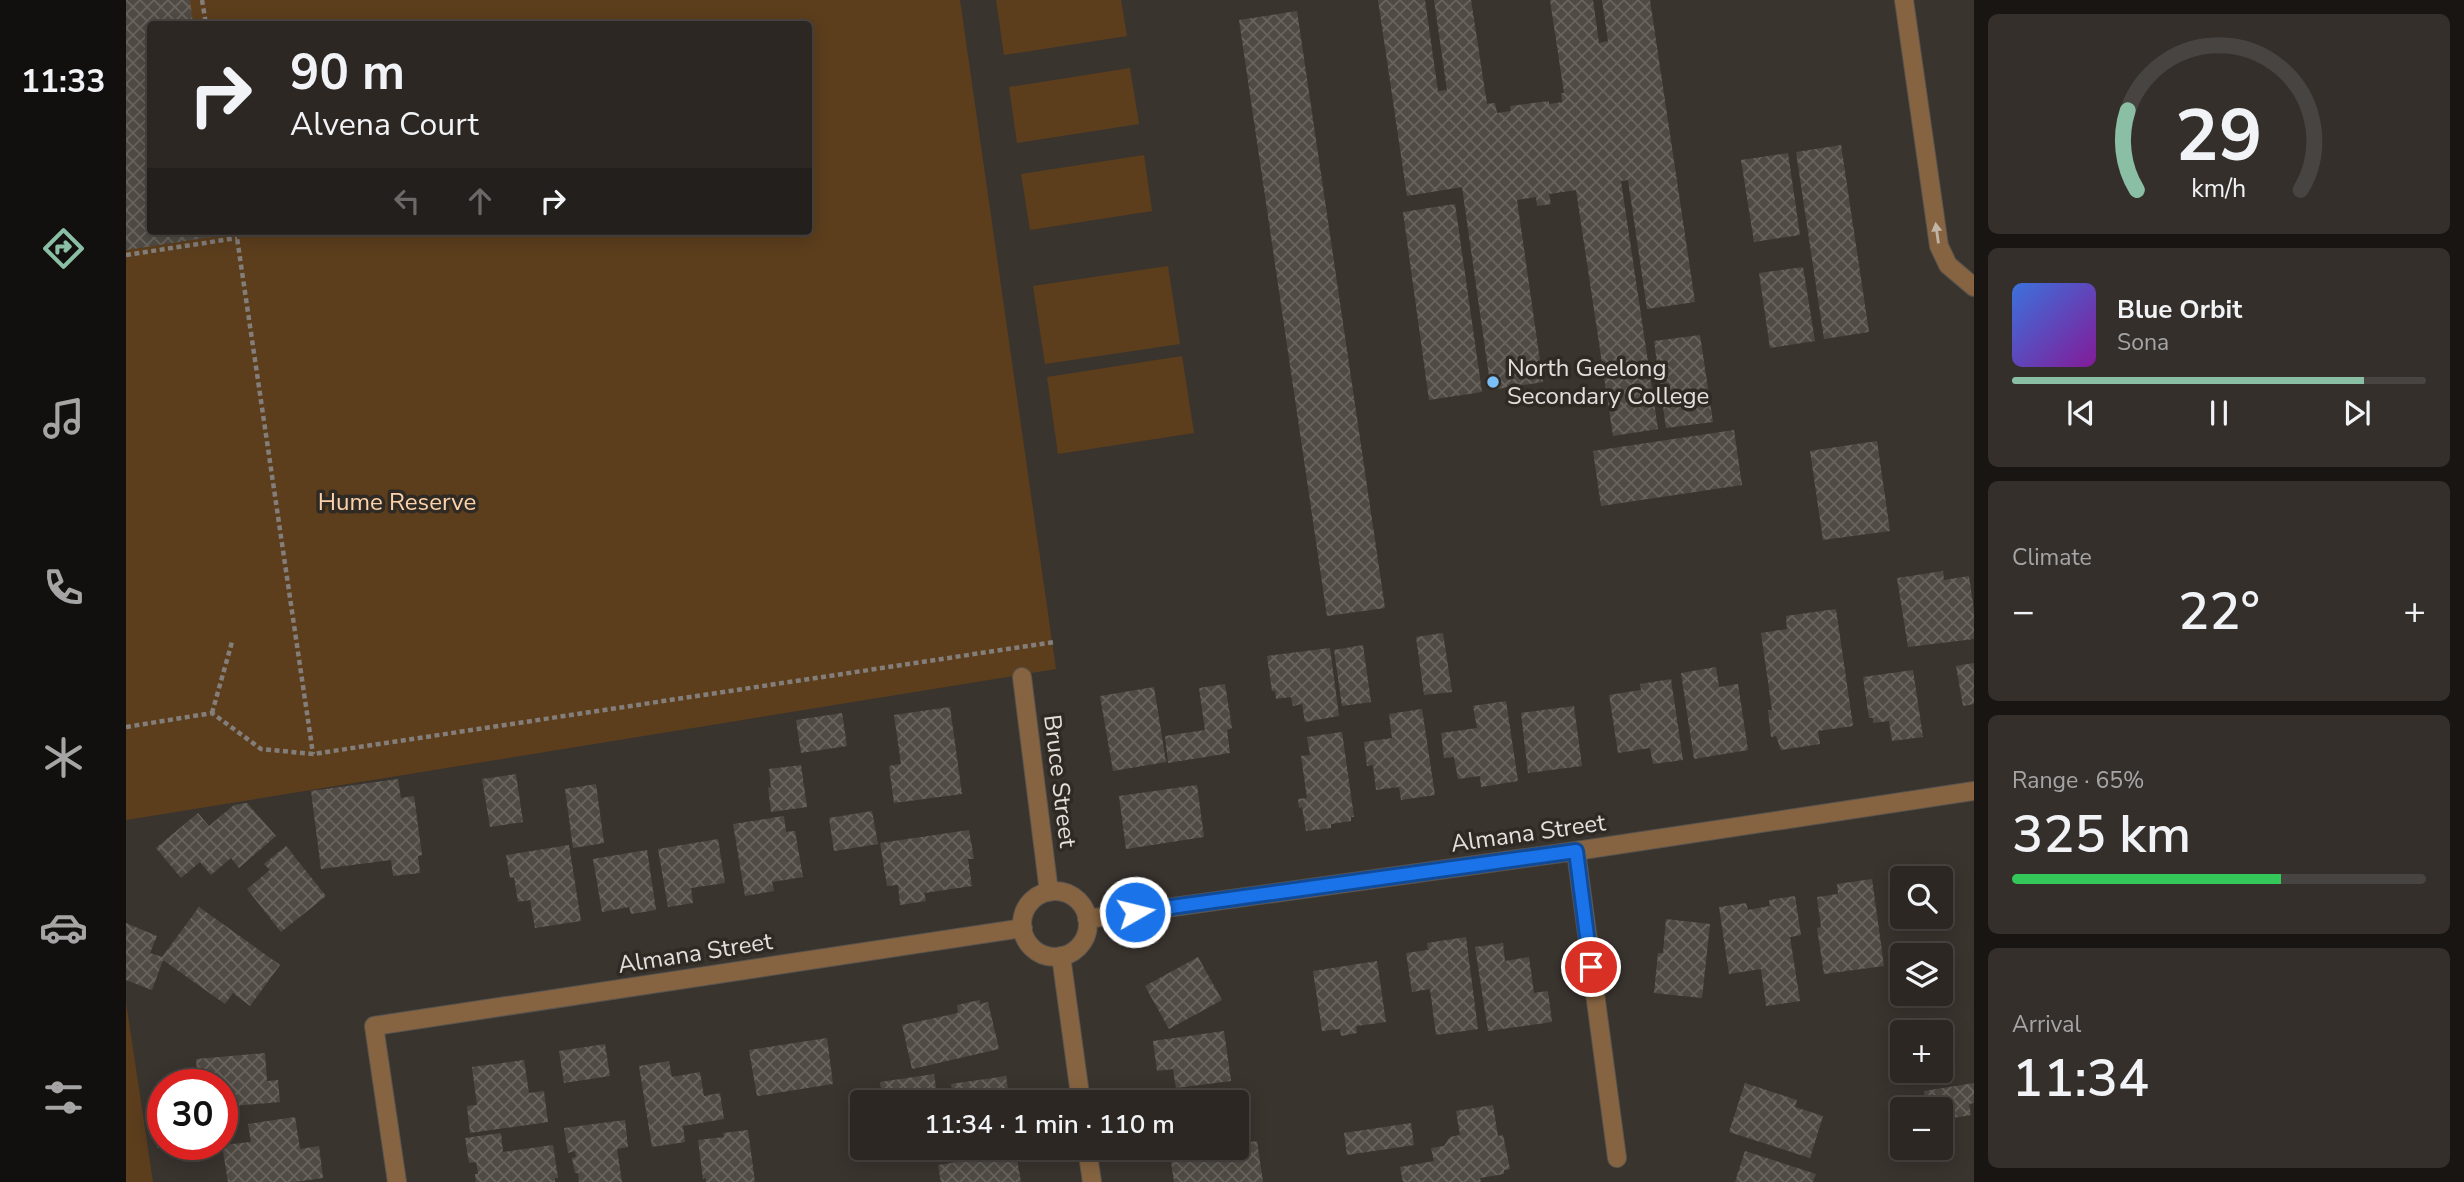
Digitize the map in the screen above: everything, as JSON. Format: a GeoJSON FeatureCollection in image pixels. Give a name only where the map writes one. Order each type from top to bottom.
{"type":"FeatureCollection","features":[{"type":"Feature","properties":{"kind":"street"},"geometry":{"type":"LineString","coordinates":[[1903,0],[1939,246],[1948,265],[1974,287]]}},
{"type":"Feature","properties":{"kind":"street","name":"Bruce Street"},"geometry":{"type":"LineString","coordinates":[[1022,677],[1049,892]]}},
{"type":"Feature","properties":{"kind":"street","name":"Almana Street"},"geometry":{"type":"LineString","coordinates":[[1087,919],[1576,851],[1974,791]]}},
{"type":"Feature","properties":{"kind":"street"},"geometry":{"type":"LineString","coordinates":[[1576,851],[1617,1158]]}},
{"type":"Feature","properties":{"kind":"street"},"geometry":{"type":"LineString","coordinates":[[1060,891],[1078,901],[1087,919],[1084,939],[1079,947],[1061,956],[1050,957],[1031,947],[1023,928],[1023,918],[1032,901],[1049,892],[1060,891]]}},
{"type":"Feature","properties":{"kind":"street","name":"Almana Street"},"geometry":{"type":"LineString","coordinates":[[397,1182],[374,1027],[1023,928]]}},
{"type":"Feature","properties":{"kind":"street"},"geometry":{"type":"LineString","coordinates":[[1061,956],[1079,1090]]}},
{"type":"Feature","properties":{"kind":"street"},"geometry":{"type":"LineString","coordinates":[[1089,1160],[1092,1182]]}},
{"type":"Feature","properties":{"kind":"path"},"geometry":{"type":"LineString","coordinates":[[202,0],[206,21]]}},
{"type":"Feature","properties":{"kind":"path"},"geometry":{"type":"LineString","coordinates":[[237,235],[313,754]]}},
{"type":"Feature","properties":{"kind":"path"},"geometry":{"type":"LineString","coordinates":[[126,255],[237,238]]}},
{"type":"Feature","properties":{"kind":"path"},"geometry":{"type":"LineString","coordinates":[[212,713],[232,642]]}},
{"type":"Feature","properties":{"kind":"path"},"geometry":{"type":"LineString","coordinates":[[126,727],[212,713],[261,750],[313,754],[1055,642]]}},
{"type":"Feature","properties":{"kind":"green space","name":"Hume Reserve"},"geometry":{"type":"Polygon","coordinates":[[[126,0],[960,0],[1056,669],[126,820],[126,0]]]}},
{"type":"Feature","properties":{"kind":"green space"},"geometry":{"type":"Polygon","coordinates":[[[996,0],[1121,0],[1127,36],[1004,55],[996,0]]]}},
{"type":"Feature","properties":{"kind":"green space"},"geometry":{"type":"Polygon","coordinates":[[[1130,68],[1139,124],[1017,143],[1009,87],[1130,68]]]}},
{"type":"Feature","properties":{"kind":"green space"},"geometry":{"type":"Polygon","coordinates":[[[1144,155],[1152,211],[1030,230],[1021,174],[1144,155]]]}},
{"type":"Feature","properties":{"kind":"green space"},"geometry":{"type":"Polygon","coordinates":[[[1168,266],[1180,344],[1045,364],[1033,286],[1168,266]]]}},
{"type":"Feature","properties":{"kind":"green space"},"geometry":{"type":"Polygon","coordinates":[[[1182,356],[1194,433],[1058,454],[1047,377],[1182,356]]]}},
{"type":"Feature","properties":{"kind":"green space"},"geometry":{"type":"Polygon","coordinates":[[[126,1002],[147,1142],[147,1160],[150,1160],[153,1182],[126,1182],[126,1002]]]}},
{"type":"Feature","properties":{"kind":"building"},"geometry":{"type":"Polygon","coordinates":[[[126,0],[190,0],[193,21],[147,21],[147,235],[225,235],[126,250],[126,0]]]}},
{"type":"Feature","properties":{"kind":"building"},"geometry":{"type":"Polygon","coordinates":[[[1378,0],[1425,0],[1438,91],[1447,90],[1434,0],[1471,0],[1487,104],[1495,103],[1497,113],[1511,111],[1510,106],[1562,102],[1561,93],[1564,93],[1550,0],[1593,0],[1599,43],[1608,41],[1602,0],[1650,0],[1695,302],[1647,309],[1628,180],[1621,181],[1658,429],[1613,436],[1576,190],[1549,194],[1551,204],[1537,206],[1536,197],[1517,200],[1543,382],[1491,390],[1462,187],[1407,196],[1378,0]]]}},
{"type":"Feature","properties":{"kind":"building"},"geometry":{"type":"Polygon","coordinates":[[[1297,11],[1385,608],[1327,616],[1239,20],[1297,11]]]}},
{"type":"Feature","properties":{"kind":"building"},"geometry":{"type":"Polygon","coordinates":[[[1841,145],[1869,332],[1824,339],[1796,152],[1841,145]]]}},
{"type":"Feature","properties":{"kind":"building"},"geometry":{"type":"Polygon","coordinates":[[[1788,153],[1800,235],[1754,242],[1741,160],[1788,153]]]}},
{"type":"Feature","properties":{"kind":"building"},"geometry":{"type":"Polygon","coordinates":[[[1455,204],[1482,392],[1429,400],[1403,212],[1455,204]]]}},
{"type":"Feature","properties":{"kind":"building"},"geometry":{"type":"Polygon","coordinates":[[[1803,267],[1815,341],[1770,348],[1759,273],[1803,267]]]}},
{"type":"Feature","properties":{"kind":"building"},"geometry":{"type":"Polygon","coordinates":[[[1700,335],[1713,422],[1666,428],[1654,341],[1700,335]]]}},
{"type":"Feature","properties":{"kind":"building"},"geometry":{"type":"Polygon","coordinates":[[[1734,430],[1742,485],[1601,506],[1593,451],[1734,430]]]}},
{"type":"Feature","properties":{"kind":"building"},"geometry":{"type":"Polygon","coordinates":[[[1877,441],[1890,531],[1823,540],[1810,451],[1877,441]]]}},
{"type":"Feature","properties":{"kind":"building"},"geometry":{"type":"Polygon","coordinates":[[[1943,571],[1944,580],[1969,576],[1974,611],[1974,639],[1908,647],[1897,578],[1943,571]]]}},
{"type":"Feature","properties":{"kind":"building"},"geometry":{"type":"Polygon","coordinates":[[[1836,609],[1853,726],[1818,731],[1820,744],[1781,750],[1776,736],[1771,737],[1768,710],[1772,710],[1761,633],[1787,629],[1786,616],[1836,609]]]}},
{"type":"Feature","properties":{"kind":"building"},"geometry":{"type":"Polygon","coordinates":[[[1443,633],[1452,692],[1424,695],[1416,637],[1443,633]]]}},
{"type":"Feature","properties":{"kind":"building"},"geometry":{"type":"Polygon","coordinates":[[[1363,645],[1371,702],[1342,706],[1334,650],[1363,645]]]}},
{"type":"Feature","properties":{"kind":"building"},"geometry":{"type":"Polygon","coordinates":[[[1330,648],[1339,716],[1305,722],[1302,704],[1293,706],[1291,697],[1276,699],[1275,691],[1272,691],[1267,656],[1330,648]]]}},
{"type":"Feature","properties":{"kind":"building"},"geometry":{"type":"Polygon","coordinates":[[[1974,663],[1974,704],[1963,706],[1956,666],[1974,663]]]}},
{"type":"Feature","properties":{"kind":"building"},"geometry":{"type":"Polygon","coordinates":[[[1716,667],[1719,687],[1738,684],[1748,750],[1694,759],[1681,673],[1716,667]]]}},
{"type":"Feature","properties":{"kind":"building"},"geometry":{"type":"Polygon","coordinates":[[[1913,670],[1923,737],[1892,741],[1889,721],[1873,723],[1873,718],[1869,718],[1863,677],[1913,670]]]}},
{"type":"Feature","properties":{"kind":"building"},"geometry":{"type":"Polygon","coordinates":[[[1671,679],[1683,760],[1653,764],[1650,748],[1618,753],[1609,695],[1641,690],[1640,684],[1671,679]]]}},
{"type":"Feature","properties":{"kind":"building"},"geometry":{"type":"Polygon","coordinates":[[[1225,684],[1232,728],[1227,730],[1230,753],[1168,763],[1165,736],[1205,730],[1199,688],[1225,684]]]}},
{"type":"Feature","properties":{"kind":"building"},"geometry":{"type":"Polygon","coordinates":[[[1154,687],[1166,762],[1113,771],[1100,696],[1154,687]]]}},
{"type":"Feature","properties":{"kind":"building"},"geometry":{"type":"Polygon","coordinates":[[[1506,701],[1518,781],[1481,787],[1480,776],[1458,779],[1454,757],[1444,758],[1441,733],[1477,728],[1473,706],[1506,701]]]}},
{"type":"Feature","properties":{"kind":"building"},"geometry":{"type":"Polygon","coordinates":[[[1574,706],[1582,766],[1528,773],[1521,713],[1574,706]]]}},
{"type":"Feature","properties":{"kind":"building"},"geometry":{"type":"Polygon","coordinates":[[[950,707],[962,794],[894,803],[889,766],[901,764],[894,715],[950,707]]]}},
{"type":"Feature","properties":{"kind":"building"},"geometry":{"type":"Polygon","coordinates":[[[1422,709],[1435,795],[1401,800],[1399,787],[1376,790],[1373,765],[1367,766],[1364,742],[1392,738],[1389,714],[1422,709]]]}},
{"type":"Feature","properties":{"kind":"building"},"geometry":{"type":"Polygon","coordinates":[[[842,713],[847,746],[801,753],[796,720],[842,713]]]}},
{"type":"Feature","properties":{"kind":"building"},"geometry":{"type":"Polygon","coordinates":[[[1342,732],[1354,817],[1351,817],[1351,821],[1331,824],[1331,828],[1306,831],[1298,799],[1307,798],[1301,756],[1310,755],[1307,737],[1342,732]]]}},
{"type":"Feature","properties":{"kind":"building"},"geometry":{"type":"Polygon","coordinates":[[[801,765],[807,807],[771,812],[769,769],[801,765]]]}},
{"type":"Feature","properties":{"kind":"building"},"geometry":{"type":"Polygon","coordinates":[[[516,774],[523,822],[490,827],[482,779],[516,774]]]}},
{"type":"Feature","properties":{"kind":"building"},"geometry":{"type":"Polygon","coordinates":[[[398,779],[401,798],[414,796],[422,855],[418,856],[420,873],[393,876],[391,860],[321,869],[311,791],[398,779]]]}},
{"type":"Feature","properties":{"kind":"building"},"geometry":{"type":"Polygon","coordinates":[[[596,784],[604,843],[573,848],[565,789],[596,784]]]}},
{"type":"Feature","properties":{"kind":"building"},"geometry":{"type":"Polygon","coordinates":[[[1197,785],[1204,837],[1126,849],[1119,796],[1197,785]]]}},
{"type":"Feature","properties":{"kind":"building"},"geometry":{"type":"Polygon","coordinates":[[[247,803],[276,836],[239,868],[231,858],[211,875],[200,862],[181,878],[156,848],[198,813],[209,826],[234,805],[247,803]]]}},
{"type":"Feature","properties":{"kind":"building"},"geometry":{"type":"Polygon","coordinates":[[[872,811],[878,844],[834,851],[829,818],[872,811]]]}},
{"type":"Feature","properties":{"kind":"building"},"geometry":{"type":"Polygon","coordinates":[[[784,816],[786,832],[795,831],[803,877],[772,882],[774,891],[745,896],[733,824],[784,816]]]}},
{"type":"Feature","properties":{"kind":"building"},"geometry":{"type":"Polygon","coordinates":[[[969,830],[974,859],[968,859],[972,886],[924,893],[926,901],[900,905],[898,885],[887,886],[880,843],[969,830]]]}},
{"type":"Feature","properties":{"kind":"building"},"geometry":{"type":"Polygon","coordinates":[[[718,839],[725,883],[691,888],[693,903],[668,907],[658,849],[718,839]]]}},
{"type":"Feature","properties":{"kind":"building"},"geometry":{"type":"Polygon","coordinates":[[[569,845],[581,921],[535,928],[530,900],[518,902],[514,877],[510,878],[506,855],[569,845]]]}},
{"type":"Feature","properties":{"kind":"building"},"geometry":{"type":"Polygon","coordinates":[[[286,846],[326,896],[281,932],[247,889],[270,870],[264,864],[286,846]]]}},
{"type":"Feature","properties":{"kind":"building"},"geometry":{"type":"Polygon","coordinates":[[[647,850],[656,910],[631,914],[629,907],[602,912],[593,859],[647,850]]]}},
{"type":"Feature","properties":{"kind":"building"},"geometry":{"type":"Polygon","coordinates":[[[1872,879],[1884,966],[1824,974],[1817,928],[1821,927],[1817,897],[1838,894],[1837,884],[1872,879]]]}},
{"type":"Feature","properties":{"kind":"building"},"geometry":{"type":"Polygon","coordinates":[[[1795,896],[1801,935],[1790,937],[1800,1001],[1766,1006],[1761,969],[1729,974],[1719,907],[1746,903],[1748,910],[1770,906],[1769,900],[1795,896]]]}},
{"type":"Feature","properties":{"kind":"building"},"geometry":{"type":"Polygon","coordinates":[[[199,907],[280,965],[250,1006],[233,993],[225,1004],[163,960],[152,990],[126,980],[126,923],[157,936],[150,953],[162,957],[199,907]]]}},
{"type":"Feature","properties":{"kind":"building"},"geometry":{"type":"Polygon","coordinates":[[[1666,919],[1710,924],[1702,998],[1654,993],[1658,953],[1663,953],[1666,919]]]}},
{"type":"Feature","properties":{"kind":"building"},"geometry":{"type":"Polygon","coordinates":[[[1466,937],[1478,1029],[1436,1035],[1430,989],[1412,992],[1406,953],[1428,950],[1427,943],[1466,937]]]}},
{"type":"Feature","properties":{"kind":"building"},"geometry":{"type":"Polygon","coordinates":[[[1503,943],[1505,961],[1529,957],[1534,993],[1548,991],[1552,1022],[1488,1031],[1475,947],[1503,943]]]}},
{"type":"Feature","properties":{"kind":"building"},"geometry":{"type":"Polygon","coordinates":[[[1198,957],[1222,1000],[1169,1029],[1145,986],[1198,957]]]}},
{"type":"Feature","properties":{"kind":"building"},"geometry":{"type":"Polygon","coordinates":[[[1377,961],[1386,1022],[1356,1026],[1357,1033],[1341,1036],[1340,1029],[1322,1031],[1313,971],[1377,961]]]}},
{"type":"Feature","properties":{"kind":"building"},"geometry":{"type":"Polygon","coordinates":[[[980,1000],[980,1004],[988,1002],[999,1049],[912,1069],[902,1025],[958,1013],[957,1005],[980,1000]]]}},
{"type":"Feature","properties":{"kind":"building"},"geometry":{"type":"Polygon","coordinates":[[[1224,1031],[1231,1081],[1176,1088],[1173,1069],[1157,1071],[1153,1041],[1224,1031]]]}},
{"type":"Feature","properties":{"kind":"building"},"geometry":{"type":"Polygon","coordinates":[[[827,1038],[833,1084],[757,1096],[749,1050],[827,1038]]]}},
{"type":"Feature","properties":{"kind":"building"},"geometry":{"type":"Polygon","coordinates":[[[605,1044],[610,1076],[564,1083],[559,1051],[605,1044]]]}},
{"type":"Feature","properties":{"kind":"building"},"geometry":{"type":"Polygon","coordinates":[[[265,1053],[267,1081],[278,1080],[280,1102],[238,1106],[238,1069],[197,1069],[196,1059],[265,1053]]]}},
{"type":"Feature","properties":{"kind":"building"},"geometry":{"type":"Polygon","coordinates":[[[524,1060],[529,1093],[544,1091],[548,1122],[470,1133],[467,1106],[477,1105],[472,1067],[524,1060]]]}},
{"type":"Feature","properties":{"kind":"building"},"geometry":{"type":"Polygon","coordinates":[[[669,1061],[672,1077],[700,1072],[704,1096],[720,1093],[724,1119],[683,1126],[685,1142],[652,1147],[639,1066],[669,1061]]]}},
{"type":"Feature","properties":{"kind":"building"},"geometry":{"type":"Polygon","coordinates":[[[934,1074],[936,1090],[881,1090],[880,1082],[934,1074]]]}},
{"type":"Feature","properties":{"kind":"building"},"geometry":{"type":"Polygon","coordinates":[[[1006,1076],[1008,1090],[952,1090],[951,1084],[1006,1076]]]}},
{"type":"Feature","properties":{"kind":"building"},"geometry":{"type":"Polygon","coordinates":[[[1745,1083],[1797,1100],[1795,1107],[1823,1116],[1810,1158],[1729,1132],[1745,1083]]]}},
{"type":"Feature","properties":{"kind":"building"},"geometry":{"type":"Polygon","coordinates":[[[1974,1083],[1974,1103],[1969,1104],[1971,1115],[1953,1118],[1953,1097],[1925,1097],[1924,1091],[1974,1083]]]}},
{"type":"Feature","properties":{"kind":"building"},"geometry":{"type":"Polygon","coordinates":[[[1493,1105],[1498,1136],[1503,1135],[1510,1169],[1504,1170],[1504,1174],[1480,1178],[1481,1182],[1403,1182],[1400,1167],[1434,1161],[1431,1148],[1444,1146],[1450,1137],[1460,1135],[1456,1111],[1493,1105]]]}},
{"type":"Feature","properties":{"kind":"building"},"geometry":{"type":"Polygon","coordinates":[[[295,1117],[300,1149],[319,1146],[323,1178],[294,1182],[228,1182],[224,1160],[238,1160],[238,1143],[251,1142],[248,1124],[295,1117]]]}},
{"type":"Feature","properties":{"kind":"building"},"geometry":{"type":"Polygon","coordinates":[[[625,1120],[628,1147],[617,1149],[622,1182],[579,1182],[572,1158],[576,1157],[575,1151],[568,1153],[564,1128],[625,1120]]]}},
{"type":"Feature","properties":{"kind":"building"},"geometry":{"type":"Polygon","coordinates":[[[1411,1123],[1414,1145],[1347,1155],[1344,1133],[1411,1123]]]}},
{"type":"Feature","properties":{"kind":"building"},"geometry":{"type":"Polygon","coordinates":[[[748,1130],[755,1182],[706,1182],[706,1178],[703,1179],[698,1140],[724,1137],[723,1133],[748,1130]]]}},
{"type":"Feature","properties":{"kind":"building"},"geometry":{"type":"Polygon","coordinates":[[[501,1133],[503,1152],[553,1145],[558,1178],[555,1178],[555,1182],[476,1182],[476,1162],[469,1163],[465,1138],[501,1133]]]}},
{"type":"Feature","properties":{"kind":"building"},"geometry":{"type":"Polygon","coordinates":[[[1257,1141],[1263,1182],[1174,1182],[1171,1160],[1249,1160],[1249,1142],[1257,1141]]]}},
{"type":"Feature","properties":{"kind":"building"},"geometry":{"type":"Polygon","coordinates":[[[1745,1151],[1816,1174],[1813,1182],[1735,1182],[1745,1151]]]}},
{"type":"Feature","properties":{"kind":"building"},"geometry":{"type":"Polygon","coordinates":[[[970,1160],[1017,1160],[1021,1182],[941,1182],[938,1165],[970,1160]]]}},
{"type":"Feature","properties":{"kind":"place","name":"North Geelong Secondary College"},"geometry":{"type":"Point","coordinates":[1493,382]}},
{"type":"Feature","properties":{"kind":"route"},"geometry":{"type":"LineString","coordinates":[[1135,912],[1576,851],[1591,967]]}}]}
